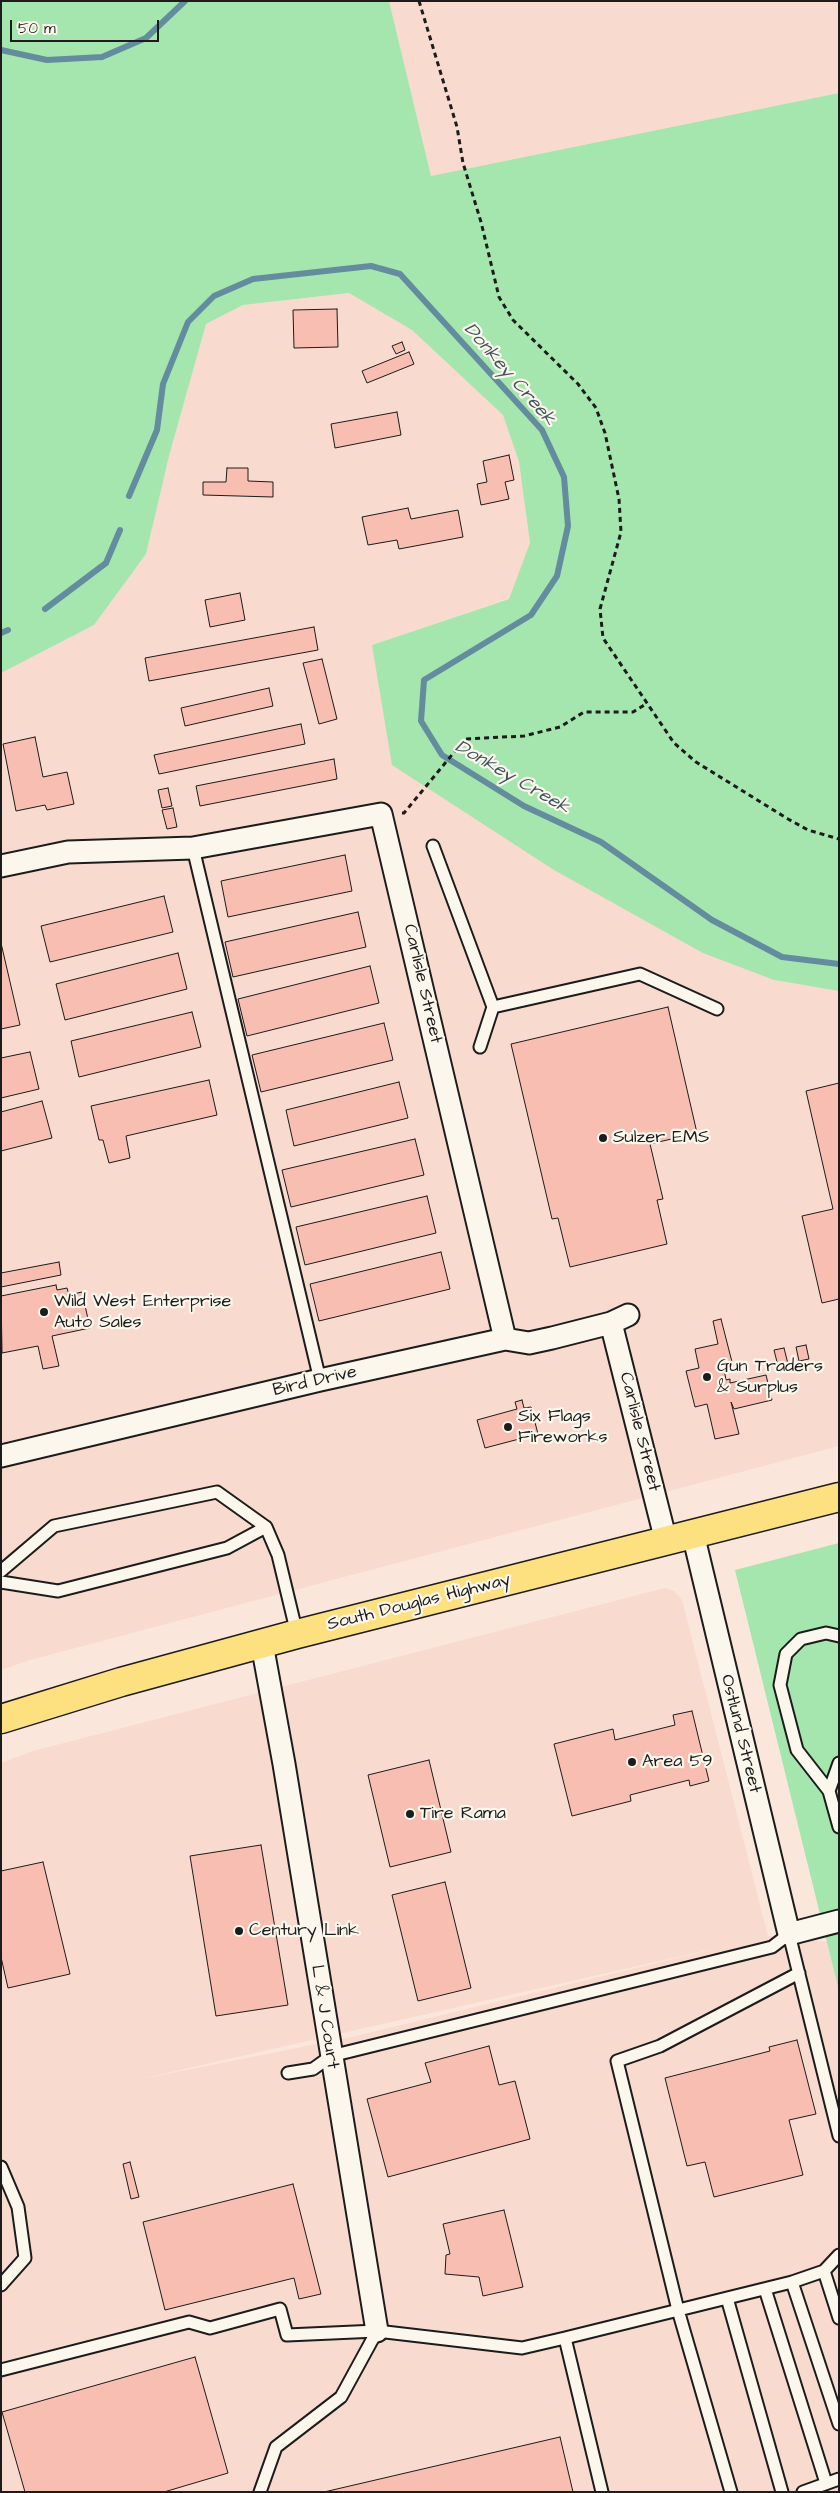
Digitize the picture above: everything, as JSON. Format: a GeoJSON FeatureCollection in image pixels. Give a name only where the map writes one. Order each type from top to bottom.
{"type":"FeatureCollection","features":[{"type":"Feature","properties":{"kind":"highway","name":"South Douglas Highway"},"geometry":{"type":"LineString","coordinates":[[1,1719],[121,1682],[297,1634],[839,1496]]}},
{"type":"Feature","properties":{"kind":"street"},"geometry":{"type":"LineString","coordinates":[[1,866],[68,852],[194,848],[382,814]]}},
{"type":"Feature","properties":{"kind":"street","name":"Carlisle Street"},"geometry":{"type":"LineString","coordinates":[[382,814],[506,1339]]}},
{"type":"Feature","properties":{"kind":"street","name":"Carlisle Street"},"geometry":{"type":"LineString","coordinates":[[620,1319],[666,1541]]}},
{"type":"Feature","properties":{"kind":"street","name":"Bird Drive"},"geometry":{"type":"LineString","coordinates":[[1,1456],[320,1380],[506,1339],[529,1343],[620,1319]]}},
{"type":"Feature","properties":{"kind":"street","name":"Ostlund Street"},"geometry":{"type":"LineString","coordinates":[[693,1534],[789,1934]]}},
{"type":"Feature","properties":{"kind":"street","name":"L & J Court"},"geometry":{"type":"LineString","coordinates":[[262,1644],[284,1764],[377,2330]]}},
{"type":"Feature","properties":{"kind":"street"},"geometry":{"type":"LineString","coordinates":[[789,1934],[839,1921]]}},
{"type":"Feature","properties":{"kind":"lane"},"geometry":{"type":"LineString","coordinates":[[433,846],[493,1008],[480,1046]]}},
{"type":"Feature","properties":{"kind":"lane"},"geometry":{"type":"LineString","coordinates":[[194,848],[320,1380]]}},
{"type":"Feature","properties":{"kind":"lane"},"geometry":{"type":"LineString","coordinates":[[493,1008],[640,974],[717,1009]]}},
{"type":"Feature","properties":{"kind":"lane"},"geometry":{"type":"LineString","coordinates":[[1,1571],[54,1526],[217,1492],[266,1527],[278,1555],[297,1634]]}},
{"type":"Feature","properties":{"kind":"lane"},"geometry":{"type":"LineString","coordinates":[[1,1582],[58,1591],[227,1548],[266,1527]]}},
{"type":"Feature","properties":{"kind":"lane"},"geometry":{"type":"LineString","coordinates":[[839,1636],[826,1633],[801,1639],[786,1654],[780,1685],[797,1750],[829,1791],[839,1827]]}},
{"type":"Feature","properties":{"kind":"lane"},"geometry":{"type":"LineString","coordinates":[[829,1791],[839,1763]]}},
{"type":"Feature","properties":{"kind":"lane"},"geometry":{"type":"LineString","coordinates":[[288,2073],[313,2069],[331,2056],[772,1947],[789,1934],[839,2136]]}},
{"type":"Feature","properties":{"kind":"lane"},"geometry":{"type":"LineString","coordinates":[[731,2492],[678,2310],[617,2061],[660,2046],[799,1973]]}},
{"type":"Feature","properties":{"kind":"lane"},"geometry":{"type":"LineString","coordinates":[[1,2167],[18,2207],[25,2258],[1,2285]]}},
{"type":"Feature","properties":{"kind":"lane"},"geometry":{"type":"LineString","coordinates":[[1,2370],[189,2322],[210,2328],[280,2309],[287,2335],[377,2330],[522,2348],[792,2282],[824,2272],[839,2255]]}},
{"type":"Feature","properties":{"kind":"lane"},"geometry":{"type":"LineString","coordinates":[[824,2272],[839,2318]]}},
{"type":"Feature","properties":{"kind":"lane"},"geometry":{"type":"LineString","coordinates":[[792,2282],[839,2424]]}},
{"type":"Feature","properties":{"kind":"lane"},"geometry":{"type":"LineString","coordinates":[[765,2289],[826,2484]]}},
{"type":"Feature","properties":{"kind":"lane"},"geometry":{"type":"LineString","coordinates":[[726,2298],[782,2492]]}},
{"type":"Feature","properties":{"kind":"lane"},"geometry":{"type":"LineString","coordinates":[[260,2492],[276,2447],[341,2397],[377,2330]]}},
{"type":"Feature","properties":{"kind":"lane"},"geometry":{"type":"LineString","coordinates":[[566,2338],[602,2492]]}},
{"type":"Feature","properties":{"kind":"lane"},"geometry":{"type":"LineString","coordinates":[[803,2492],[839,2479]]}},
{"type":"Feature","properties":{"kind":"path"},"geometry":{"type":"LineString","coordinates":[[419,1],[457,128],[463,164],[481,222],[499,297],[513,320],[578,384],[596,408],[605,433],[619,499],[620,532],[600,609],[603,638],[674,743],[696,762],[794,823],[808,830],[839,839]]}},
{"type":"Feature","properties":{"kind":"path"},"geometry":{"type":"LineString","coordinates":[[382,814],[404,814],[465,740],[524,736],[560,727],[584,712],[633,712],[646,704]]}},
{"type":"Feature","properties":{"kind":"shaded area"},"geometry":{"type":"Polygon","coordinates":[[[389,1],[839,1],[839,93],[431,176],[389,1]]]}},
{"type":"Feature","properties":{"kind":"shaded area"},"geometry":{"type":"Polygon","coordinates":[[[349,293],[412,330],[503,415],[519,462],[530,543],[510,598],[372,645],[774,980],[839,991],[839,1446],[30,1660],[1,1670],[1,673],[94,625],[146,554],[169,456],[206,324],[243,305],[349,293]]]}},
{"type":"Feature","properties":{"kind":"shaded area"},"geometry":{"type":"Polygon","coordinates":[[[665,1588],[674,1591],[682,1600],[768,1936],[827,1942],[839,1991],[839,2492],[1,2492],[1,1763],[33,1751],[665,1588]],[[718,1948],[136,2080],[352,2037],[718,1948]]]}},
{"type":"Feature","properties":{"kind":"green space"},"geometry":{"type":"Polygon","coordinates":[[[1,1],[389,1],[431,176],[839,93],[839,991],[774,980],[703,953],[554,870],[392,765],[372,645],[509,599],[530,543],[519,462],[503,415],[412,330],[349,293],[243,305],[206,324],[169,456],[146,554],[94,625],[1,673],[1,1]]]}},
{"type":"Feature","properties":{"kind":"green space"},"geometry":{"type":"Polygon","coordinates":[[[839,1543],[839,1991],[735,1570],[839,1543]]]}},
{"type":"Feature","properties":{"kind":"building"},"geometry":{"type":"Polygon","coordinates":[[[337,309],[338,347],[294,348],[293,310],[337,309]]]}},
{"type":"Feature","properties":{"kind":"building"},"geometry":{"type":"Polygon","coordinates":[[[402,342],[405,350],[396,354],[392,346],[402,342]]]}},
{"type":"Feature","properties":{"kind":"building"},"geometry":{"type":"Polygon","coordinates":[[[409,352],[414,364],[367,383],[362,371],[409,352]]]}},
{"type":"Feature","properties":{"kind":"building"},"geometry":{"type":"Polygon","coordinates":[[[397,412],[401,435],[335,448],[331,424],[397,412]]]}},
{"type":"Feature","properties":{"kind":"building"},"geometry":{"type":"Polygon","coordinates":[[[509,455],[514,480],[505,482],[509,499],[481,505],[477,484],[487,482],[483,461],[509,455]]]}},
{"type":"Feature","properties":{"kind":"building"},"geometry":{"type":"Polygon","coordinates":[[[227,468],[248,468],[248,481],[273,482],[273,497],[203,495],[203,482],[226,482],[227,468]]]}},
{"type":"Feature","properties":{"kind":"building"},"geometry":{"type":"Polygon","coordinates":[[[408,508],[411,519],[458,510],[463,537],[399,549],[397,540],[368,545],[362,517],[408,508]]]}},
{"type":"Feature","properties":{"kind":"building"},"geometry":{"type":"Polygon","coordinates":[[[240,593],[245,620],[210,627],[205,600],[240,593]]]}},
{"type":"Feature","properties":{"kind":"building"},"geometry":{"type":"Polygon","coordinates":[[[314,627],[318,650],[149,681],[145,658],[314,627]]]}},
{"type":"Feature","properties":{"kind":"building"},"geometry":{"type":"Polygon","coordinates":[[[322,659],[337,719],[319,724],[303,663],[322,659]]]}},
{"type":"Feature","properties":{"kind":"building"},"geometry":{"type":"Polygon","coordinates":[[[269,688],[273,706],[185,726],[181,708],[269,688]]]}},
{"type":"Feature","properties":{"kind":"building"},"geometry":{"type":"Polygon","coordinates":[[[301,724],[305,744],[159,774],[154,755],[301,724]]]}},
{"type":"Feature","properties":{"kind":"building"},"geometry":{"type":"Polygon","coordinates":[[[35,737],[43,777],[67,772],[74,804],[47,810],[45,805],[16,811],[3,744],[35,737]]]}},
{"type":"Feature","properties":{"kind":"building"},"geometry":{"type":"Polygon","coordinates":[[[334,759],[337,779],[200,806],[196,786],[334,759]]]}},
{"type":"Feature","properties":{"kind":"building"},"geometry":{"type":"Polygon","coordinates":[[[168,788],[172,806],[162,808],[158,790],[168,788]]]}},
{"type":"Feature","properties":{"kind":"building"},"geometry":{"type":"Polygon","coordinates":[[[173,808],[177,827],[167,829],[162,810],[173,808]]]}},
{"type":"Feature","properties":{"kind":"building"},"geometry":{"type":"Polygon","coordinates":[[[345,855],[352,891],[228,917],[221,881],[345,855]]]}},
{"type":"Feature","properties":{"kind":"building"},"geometry":{"type":"Polygon","coordinates":[[[164,896],[173,932],[50,962],[41,926],[164,896]]]}},
{"type":"Feature","properties":{"kind":"building"},"geometry":{"type":"Polygon","coordinates":[[[358,912],[366,947],[233,977],[225,942],[358,912]]]}},
{"type":"Feature","properties":{"kind":"building"},"geometry":{"type":"Polygon","coordinates":[[[1,943],[20,1025],[1,1029],[1,943]]]}},
{"type":"Feature","properties":{"kind":"building"},"geometry":{"type":"Polygon","coordinates":[[[178,953],[187,989],[65,1020],[56,984],[178,953]]]}},
{"type":"Feature","properties":{"kind":"building"},"geometry":{"type":"Polygon","coordinates":[[[370,966],[379,1003],[247,1036],[238,999],[370,966]]]}},
{"type":"Feature","properties":{"kind":"building","name":"Sulzer EMS"},"geometry":{"type":"Polygon","coordinates":[[[668,1007],[697,1133],[650,1144],[663,1199],[657,1200],[667,1244],[570,1267],[558,1218],[552,1219],[511,1044],[668,1007]]]}},
{"type":"Feature","properties":{"kind":"building"},"geometry":{"type":"Polygon","coordinates":[[[192,1012],[201,1047],[79,1077],[71,1041],[192,1012]]]}},
{"type":"Feature","properties":{"kind":"building"},"geometry":{"type":"Polygon","coordinates":[[[384,1023],[393,1060],[261,1092],[252,1055],[384,1023]]]}},
{"type":"Feature","properties":{"kind":"building"},"geometry":{"type":"Polygon","coordinates":[[[30,1052],[39,1089],[1,1098],[1,1058],[30,1052]]]}},
{"type":"Feature","properties":{"kind":"building"},"geometry":{"type":"Polygon","coordinates":[[[209,1080],[217,1115],[126,1136],[130,1158],[109,1163],[103,1140],[99,1140],[91,1106],[209,1080]]]}},
{"type":"Feature","properties":{"kind":"building"},"geometry":{"type":"Polygon","coordinates":[[[399,1082],[408,1118],[294,1146],[286,1110],[399,1082]]]}},
{"type":"Feature","properties":{"kind":"building"},"geometry":{"type":"Polygon","coordinates":[[[839,1083],[839,1299],[822,1303],[802,1216],[833,1209],[806,1091],[839,1083]]]}},
{"type":"Feature","properties":{"kind":"building"},"geometry":{"type":"Polygon","coordinates":[[[42,1101],[52,1138],[1,1151],[1,1112],[42,1101]]]}},
{"type":"Feature","properties":{"kind":"building"},"geometry":{"type":"Polygon","coordinates":[[[415,1139],[424,1175],[291,1207],[282,1170],[415,1139]]]}},
{"type":"Feature","properties":{"kind":"building"},"geometry":{"type":"Polygon","coordinates":[[[427,1196],[436,1233],[305,1265],[296,1227],[427,1196]]]}},
{"type":"Feature","properties":{"kind":"building"},"geometry":{"type":"Polygon","coordinates":[[[441,1252],[450,1289],[319,1321],[310,1284],[441,1252]]]}},
{"type":"Feature","properties":{"kind":"building"},"geometry":{"type":"Polygon","coordinates":[[[59,1262],[61,1275],[1,1287],[1,1273],[59,1262]]]}},
{"type":"Feature","properties":{"kind":"building","name":"Wild West Enterprise Auto Sales"},"geometry":{"type":"Polygon","coordinates":[[[56,1285],[57,1290],[67,1288],[69,1295],[82,1292],[90,1328],[52,1336],[59,1366],[43,1369],[38,1346],[2,1353],[1,1296],[56,1285]]]}},
{"type":"Feature","properties":{"kind":"building","name":"Gun Traders & Surplus"},"geometry":{"type":"Polygon","coordinates":[[[721,1319],[732,1362],[723,1364],[726,1380],[730,1379],[730,1383],[766,1375],[772,1400],[734,1409],[731,1402],[739,1434],[715,1439],[707,1404],[695,1407],[686,1371],[699,1368],[695,1349],[718,1344],[713,1321],[721,1319]]]}},
{"type":"Feature","properties":{"kind":"building"},"geometry":{"type":"Polygon","coordinates":[[[806,1345],[809,1359],[799,1361],[796,1347],[806,1345]]]}},
{"type":"Feature","properties":{"kind":"building"},"geometry":{"type":"Polygon","coordinates":[[[784,1348],[788,1364],[778,1366],[774,1350],[784,1348]]]}},
{"type":"Feature","properties":{"kind":"building","name":"Six Flags Fireworks"},"geometry":{"type":"Polygon","coordinates":[[[522,1400],[524,1408],[531,1407],[538,1434],[485,1448],[477,1420],[517,1409],[515,1402],[522,1400]]]}},
{"type":"Feature","properties":{"kind":"building","name":"Area 59"},"geometry":{"type":"Polygon","coordinates":[[[692,1711],[709,1781],[690,1786],[689,1780],[630,1795],[631,1801],[572,1816],[554,1744],[613,1729],[615,1740],[675,1725],[673,1715],[692,1711]]]}},
{"type":"Feature","properties":{"kind":"building","name":"Tire Rama"},"geometry":{"type":"Polygon","coordinates":[[[429,1760],[451,1852],[390,1867],[368,1775],[429,1760]]]}},
{"type":"Feature","properties":{"kind":"building","name":"Century Link"},"geometry":{"type":"Polygon","coordinates":[[[261,1845],[288,2005],[216,2016],[190,1856],[261,1845]]]}},
{"type":"Feature","properties":{"kind":"building"},"geometry":{"type":"Polygon","coordinates":[[[43,1862],[70,1974],[8,1988],[1,1957],[1,1871],[43,1862]]]}},
{"type":"Feature","properties":{"kind":"building"},"geometry":{"type":"Polygon","coordinates":[[[445,1882],[471,1988],[418,2001],[392,1895],[445,1882]]]}},
{"type":"Feature","properties":{"kind":"building"},"geometry":{"type":"Polygon","coordinates":[[[797,2040],[816,2114],[789,2120],[803,2175],[714,2197],[705,2162],[687,2166],[665,2078],[770,2051],[769,2047],[797,2040]]]}},
{"type":"Feature","properties":{"kind":"building"},"geometry":{"type":"Polygon","coordinates":[[[489,2046],[499,2085],[515,2081],[530,2139],[388,2177],[367,2099],[431,2082],[425,2063],[489,2046]]]}},
{"type":"Feature","properties":{"kind":"building"},"geometry":{"type":"Polygon","coordinates":[[[130,2162],[139,2197],[131,2199],[123,2164],[130,2162]]]}},
{"type":"Feature","properties":{"kind":"building"},"geometry":{"type":"Polygon","coordinates":[[[293,2184],[321,2294],[299,2299],[294,2278],[165,2310],[143,2222],[293,2184]]]}},
{"type":"Feature","properties":{"kind":"building"},"geometry":{"type":"Polygon","coordinates":[[[504,2210],[523,2287],[483,2296],[479,2277],[445,2274],[446,2255],[450,2254],[443,2224],[504,2210]]]}},
{"type":"Feature","properties":{"kind":"building"},"geometry":{"type":"Polygon","coordinates":[[[195,2357],[228,2473],[164,2492],[25,2492],[2,2412],[195,2357]]]}},
{"type":"Feature","properties":{"kind":"building"},"geometry":{"type":"Polygon","coordinates":[[[560,2437],[573,2492],[324,2492],[560,2437]]]}},
{"type":"Feature","properties":{"kind":"waterway","name":"Donkey Creek"},"geometry":{"type":"LineString","coordinates":[[1,50],[47,60],[102,57],[146,38],[185,1]]}},
{"type":"Feature","properties":{"kind":"waterway","name":"Donkey Creek"},"geometry":{"type":"LineString","coordinates":[[129,496],[157,430],[163,384],[188,322],[214,296],[253,279],[371,266],[400,274],[542,430],[564,477],[568,526],[557,576],[531,615],[424,680],[421,721],[442,755],[524,806],[601,842],[712,920],[782,957],[839,964]]}},
{"type":"Feature","properties":{"kind":"waterway","name":"Donkey Creek"},"geometry":{"type":"LineString","coordinates":[[45,609],[106,563],[120,530]]}},
{"type":"Feature","properties":{"kind":"waterway","name":"Donkey Creek"},"geometry":{"type":"LineString","coordinates":[[1,633],[8,630]]}},
{"type":"Feature","properties":{"kind":"place","name":"Sulzer EMS"},"geometry":{"type":"Point","coordinates":[603,1138]}},
{"type":"Feature","properties":{"kind":"place","name":"Wild West Enterprise Auto Sales"},"geometry":{"type":"Point","coordinates":[44,1312]}},
{"type":"Feature","properties":{"kind":"place","name":"Gun Traders & Surplus"},"geometry":{"type":"Point","coordinates":[707,1377]}},
{"type":"Feature","properties":{"kind":"place","name":"Six Flags Fireworks"},"geometry":{"type":"Point","coordinates":[508,1427]}},
{"type":"Feature","properties":{"kind":"place","name":"Area 59"},"geometry":{"type":"Point","coordinates":[632,1762]}},
{"type":"Feature","properties":{"kind":"place","name":"Tire Rama"},"geometry":{"type":"Point","coordinates":[410,1814]}},
{"type":"Feature","properties":{"kind":"place","name":"Century Link"},"geometry":{"type":"Point","coordinates":[239,1931]}}]}
